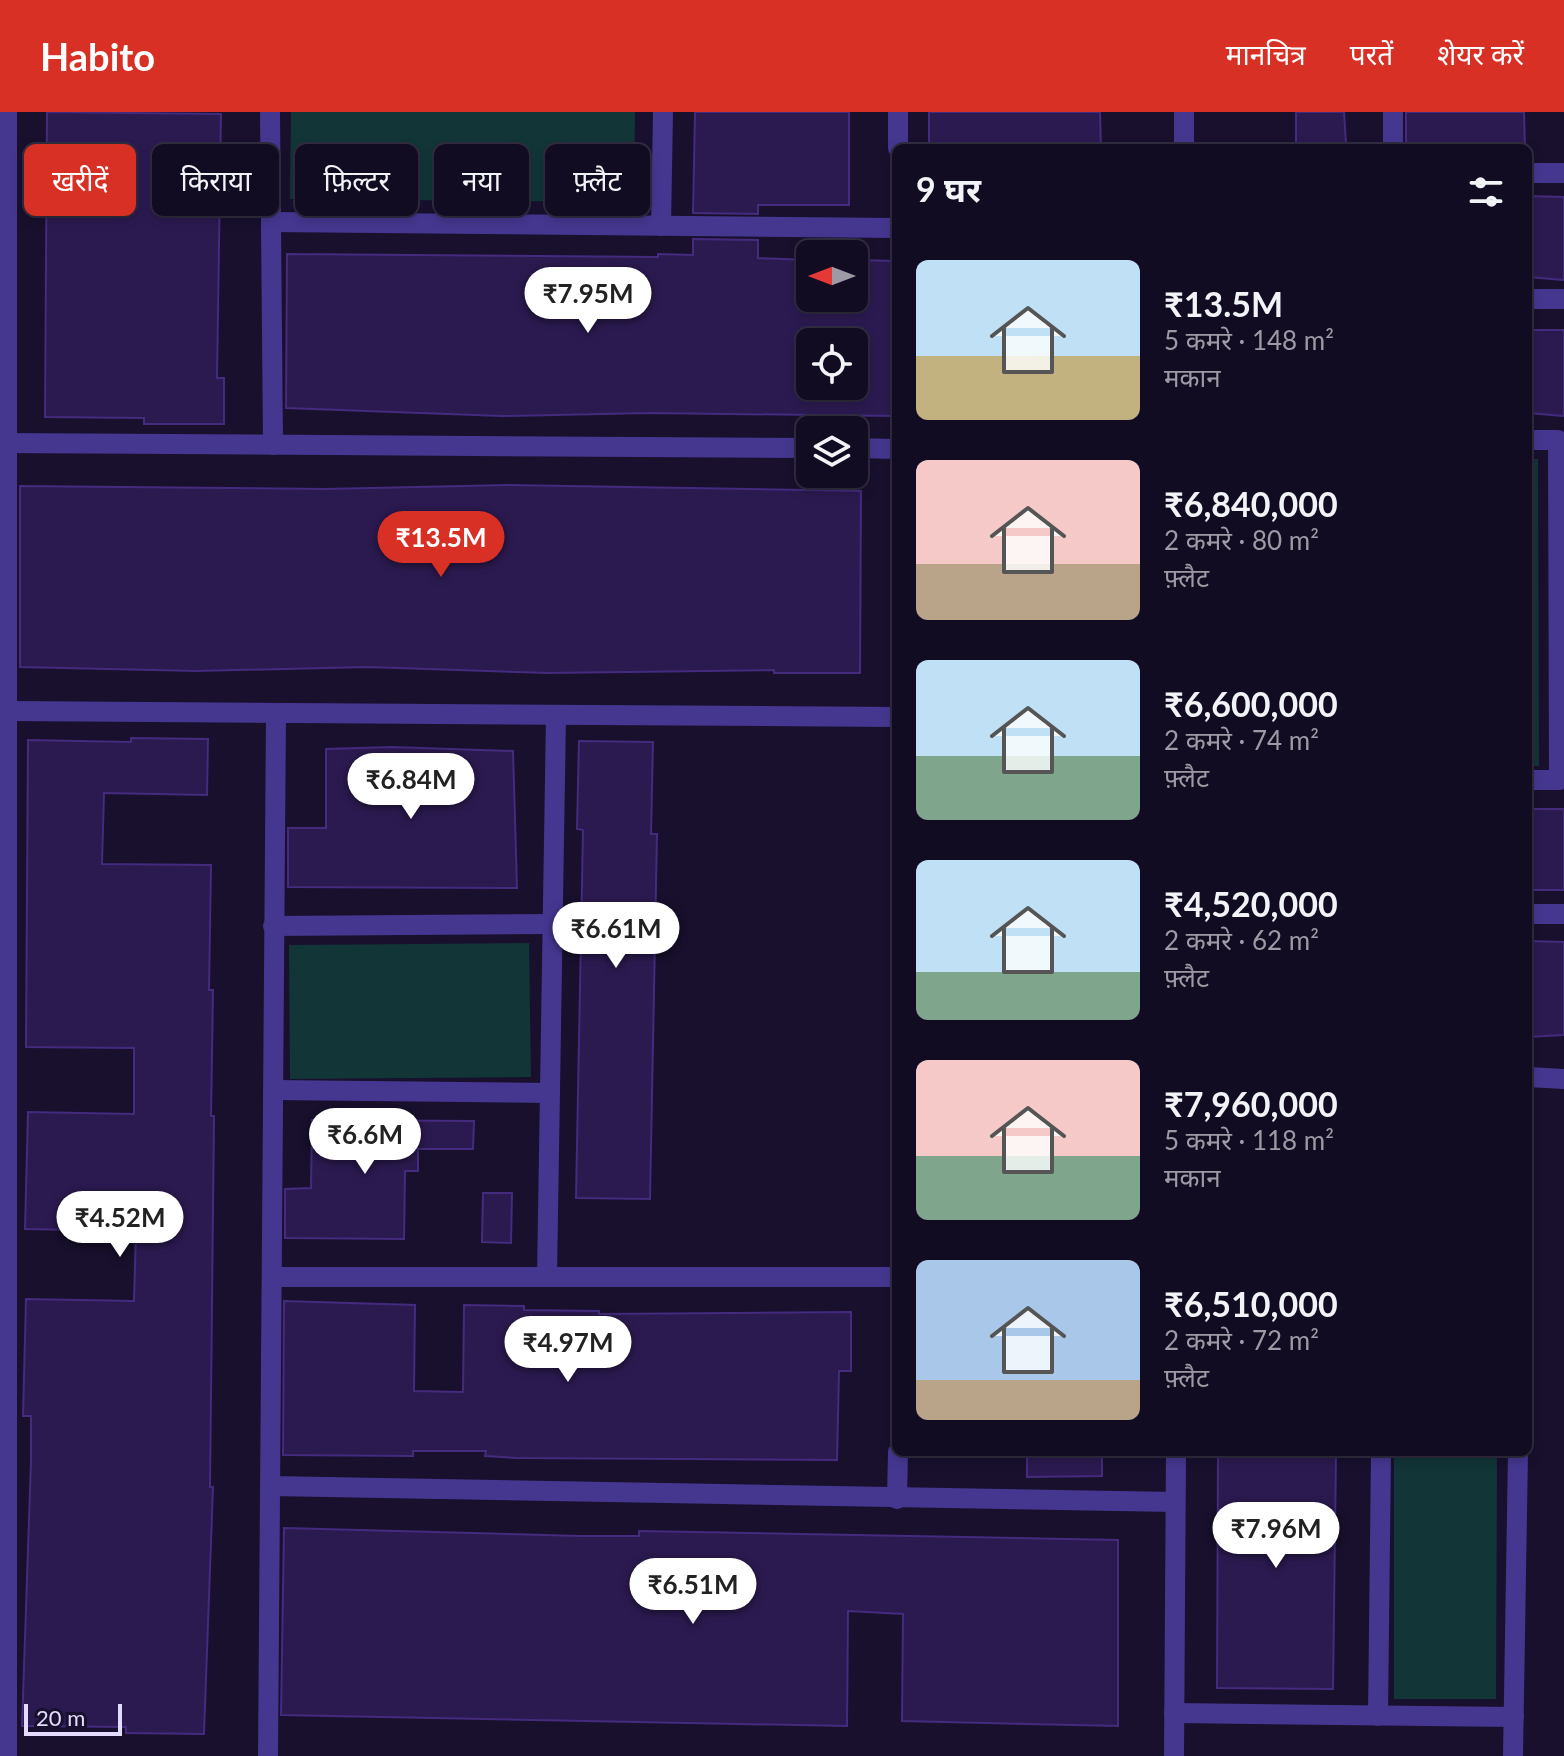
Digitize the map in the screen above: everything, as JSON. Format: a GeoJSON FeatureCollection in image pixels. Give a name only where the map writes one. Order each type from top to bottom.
{"type":"FeatureCollection","features":[{"type":"Feature","properties":{"kind":"street"},"geometry":{"type":"LineString","coordinates":[[7,112],[3,443],[7,711],[7,1756]]}},
{"type":"Feature","properties":{"kind":"street"},"geometry":{"type":"LineString","coordinates":[[270,112],[273,445]]}},
{"type":"Feature","properties":{"kind":"street"},"geometry":{"type":"LineString","coordinates":[[661,226],[663,112]]}},
{"type":"Feature","properties":{"kind":"street"},"geometry":{"type":"LineString","coordinates":[[898,112],[898,144]]}},
{"type":"Feature","properties":{"kind":"street"},"geometry":{"type":"LineString","coordinates":[[1184,112],[1184,144]]}},
{"type":"Feature","properties":{"kind":"street"},"geometry":{"type":"LineString","coordinates":[[1393,112],[1393,144]]}},
{"type":"Feature","properties":{"kind":"street"},"geometry":{"type":"LineString","coordinates":[[1532,173],[1564,173]]}},
{"type":"Feature","properties":{"kind":"street"},"geometry":{"type":"LineString","coordinates":[[271,222],[892,228]]}},
{"type":"Feature","properties":{"kind":"street"},"geometry":{"type":"LineString","coordinates":[[1532,299],[1564,299]]}},
{"type":"Feature","properties":{"kind":"street"},"geometry":{"type":"LineString","coordinates":[[1532,440],[1558,440],[1559,780],[1532,780]]}},
{"type":"Feature","properties":{"kind":"street"},"geometry":{"type":"LineString","coordinates":[[3,443],[796,448]]}},
{"type":"Feature","properties":{"kind":"street"},"geometry":{"type":"LineString","coordinates":[[868,448],[892,449]]}},
{"type":"Feature","properties":{"kind":"street"},"geometry":{"type":"LineString","coordinates":[[7,711],[892,717]]}},
{"type":"Feature","properties":{"kind":"street"},"geometry":{"type":"LineString","coordinates":[[268,1756],[276,713]]}},
{"type":"Feature","properties":{"kind":"street"},"geometry":{"type":"LineString","coordinates":[[547,1277],[556,715]]}},
{"type":"Feature","properties":{"kind":"street"},"geometry":{"type":"LineString","coordinates":[[1532,914],[1564,914]]}},
{"type":"Feature","properties":{"kind":"street"},"geometry":{"type":"LineString","coordinates":[[273,926],[553,924]]}},
{"type":"Feature","properties":{"kind":"street"},"geometry":{"type":"LineString","coordinates":[[1532,1077],[1564,1079]]}},
{"type":"Feature","properties":{"kind":"street"},"geometry":{"type":"LineString","coordinates":[[273,1090],[550,1093]]}},
{"type":"Feature","properties":{"kind":"street"},"geometry":{"type":"LineString","coordinates":[[272,1277],[892,1277]]}},
{"type":"Feature","properties":{"kind":"street"},"geometry":{"type":"LineString","coordinates":[[897,1499],[898,1456]]}},
{"type":"Feature","properties":{"kind":"street"},"geometry":{"type":"LineString","coordinates":[[1174,1756],[1176,1456]]}},
{"type":"Feature","properties":{"kind":"street"},"geometry":{"type":"LineString","coordinates":[[1378,1716],[1381,1456]]}},
{"type":"Feature","properties":{"kind":"street"},"geometry":{"type":"LineString","coordinates":[[1513,1756],[1518,1456]]}},
{"type":"Feature","properties":{"kind":"street"},"geometry":{"type":"LineString","coordinates":[[270,1486],[1175,1502]]}},
{"type":"Feature","properties":{"kind":"street"},"geometry":{"type":"LineString","coordinates":[[1174,1713],[1514,1717]]}},
{"type":"Feature","properties":{"kind":"green space"},"geometry":{"type":"Polygon","coordinates":[[[291,112],[635,112],[635,144],[545,144],[545,201],[529,201],[529,144],[434,144],[434,200],[418,200],[418,144],[295,144],[295,199],[290,199],[291,112]]]}},
{"type":"Feature","properties":{"kind":"green space"},"geometry":{"type":"Polygon","coordinates":[[[1532,459],[1538,459],[1539,766],[1532,766],[1532,459]]]}},
{"type":"Feature","properties":{"kind":"green space"},"geometry":{"type":"Polygon","coordinates":[[[529,943],[531,1077],[290,1079],[289,945],[529,943]]]}},
{"type":"Feature","properties":{"kind":"green space"},"geometry":{"type":"Polygon","coordinates":[[[1394,1456],[1497,1456],[1496,1699],[1394,1699],[1394,1456]]]}},
{"type":"Feature","properties":{"kind":"building"},"geometry":{"type":"Polygon","coordinates":[[[47,112],[221,114],[221,144],[152,144],[152,216],[219,216],[217,378],[224,378],[224,424],[144,424],[144,418],[45,417],[46,216],[136,216],[136,144],[47,144],[47,112]]]}},
{"type":"Feature","properties":{"kind":"building"},"geometry":{"type":"Polygon","coordinates":[[[695,112],[849,112],[849,205],[758,205],[758,214],[693,213],[695,112]]]}},
{"type":"Feature","properties":{"kind":"building"},"geometry":{"type":"Polygon","coordinates":[[[929,112],[1100,112],[1101,144],[929,144],[929,112]]]}},
{"type":"Feature","properties":{"kind":"building"},"geometry":{"type":"Polygon","coordinates":[[[1296,112],[1344,112],[1346,144],[1296,144],[1296,112]]]}},
{"type":"Feature","properties":{"kind":"building"},"geometry":{"type":"Polygon","coordinates":[[[1406,112],[1524,112],[1525,144],[1406,144],[1406,112]]]}},
{"type":"Feature","properties":{"kind":"building"},"geometry":{"type":"Polygon","coordinates":[[[1532,196],[1564,197],[1564,280],[1532,277],[1532,196]]]}},
{"type":"Feature","properties":{"kind":"building"},"geometry":{"type":"Polygon","coordinates":[[[693,239],[758,240],[758,258],[796,259],[796,312],[868,312],[868,260],[892,261],[892,416],[649,413],[502,416],[286,408],[287,254],[658,257],[658,254],[693,255],[693,239]]]}},
{"type":"Feature","properties":{"kind":"building"},"geometry":{"type":"Polygon","coordinates":[[[1532,330],[1564,330],[1564,416],[1532,413],[1532,330]]]}},
{"type":"Feature","properties":{"kind":"building"},"geometry":{"type":"Polygon","coordinates":[[[508,485],[861,491],[860,673],[774,673],[774,670],[548,673],[367,667],[196,671],[20,667],[20,486],[325,489],[508,485]]]}},
{"type":"Feature","properties":{"kind":"building"},"geometry":{"type":"Polygon","coordinates":[[[131,738],[208,739],[207,795],[104,793],[102,864],[211,865],[209,990],[213,990],[211,1116],[214,1116],[210,1487],[213,1487],[204,1734],[126,1733],[126,1727],[22,1726],[31,1461],[31,1416],[23,1416],[26,1299],[134,1301],[136,1231],[25,1229],[28,1112],[134,1114],[134,1048],[26,1047],[28,740],[131,742],[131,738]]]}},
{"type":"Feature","properties":{"kind":"building"},"geometry":{"type":"Polygon","coordinates":[[[579,741],[653,742],[651,834],[657,834],[650,1199],[576,1198],[583,830],[577,829],[579,741]]]}},
{"type":"Feature","properties":{"kind":"building"},"geometry":{"type":"Polygon","coordinates":[[[392,747],[513,751],[517,888],[288,887],[288,828],[326,828],[326,749],[392,747]]]}},
{"type":"Feature","properties":{"kind":"building"},"geometry":{"type":"Polygon","coordinates":[[[1532,809],[1564,809],[1564,890],[1532,890],[1532,809]]]}},
{"type":"Feature","properties":{"kind":"building"},"geometry":{"type":"Polygon","coordinates":[[[1532,941],[1564,942],[1564,1035],[1532,1037],[1532,941]]]}},
{"type":"Feature","properties":{"kind":"building"},"geometry":{"type":"Polygon","coordinates":[[[312,1120],[474,1121],[473,1149],[418,1149],[418,1171],[405,1171],[404,1239],[285,1238],[285,1189],[311,1188],[312,1120]]]}},
{"type":"Feature","properties":{"kind":"building"},"geometry":{"type":"Polygon","coordinates":[[[483,1193],[512,1193],[511,1243],[482,1242],[483,1193]]]}},
{"type":"Feature","properties":{"kind":"building"},"geometry":{"type":"Polygon","coordinates":[[[284,1301],[415,1305],[414,1391],[463,1392],[464,1305],[599,1311],[599,1314],[851,1312],[851,1371],[839,1371],[837,1460],[516,1458],[485,1456],[486,1451],[413,1451],[413,1456],[283,1455],[284,1301]]]}},
{"type":"Feature","properties":{"kind":"building"},"geometry":{"type":"Polygon","coordinates":[[[1027,1456],[1102,1456],[1102,1476],[1027,1477],[1027,1456]]]}},
{"type":"Feature","properties":{"kind":"building"},"geometry":{"type":"Polygon","coordinates":[[[1218,1456],[1336,1456],[1333,1689],[1217,1688],[1218,1456]]]}},
{"type":"Feature","properties":{"kind":"building"},"geometry":{"type":"Polygon","coordinates":[[[284,1528],[581,1536],[639,1536],[639,1531],[1118,1540],[1118,1726],[902,1721],[903,1614],[848,1611],[847,1726],[281,1715],[284,1528]]]}}]}
